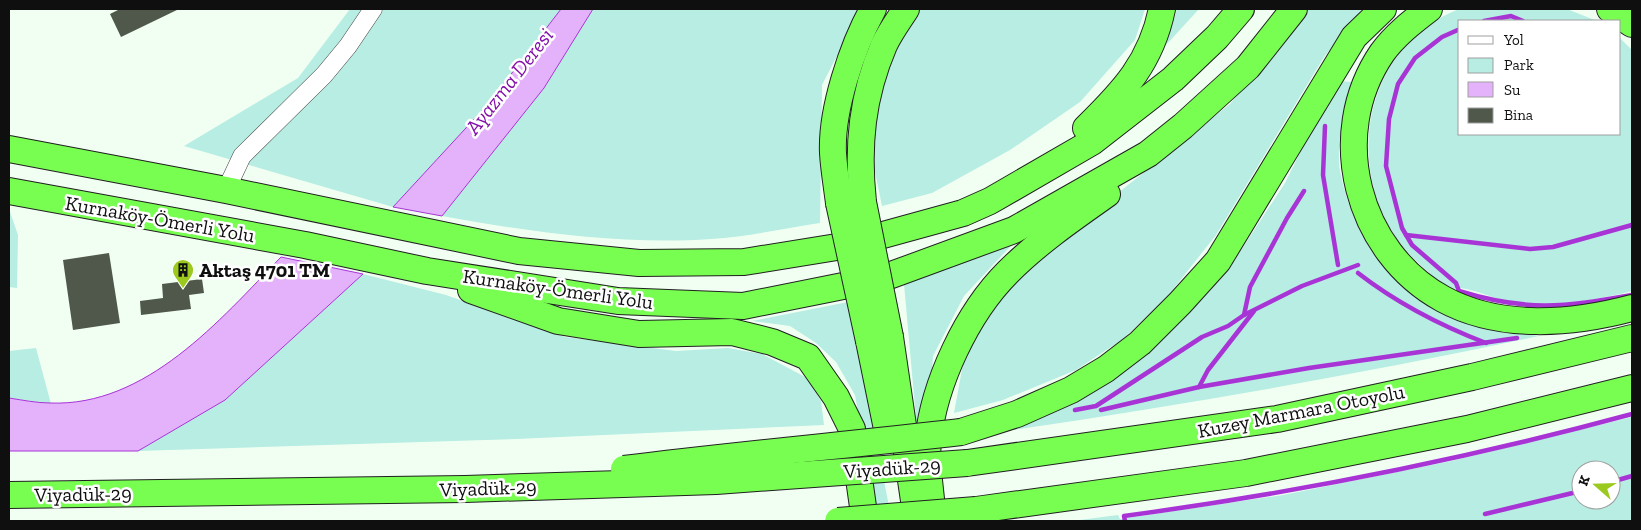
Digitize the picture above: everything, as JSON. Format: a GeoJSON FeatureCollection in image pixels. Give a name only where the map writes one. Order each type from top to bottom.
{"type":"FeatureCollection","features":[{"type":"Feature","properties":{"kind":"highway"},"geometry":{"type":"LineString","coordinates":[[873,9],[854,52],[838,107],[833,152],[851,203],[917,521]]}},
{"type":"Feature","properties":{"kind":"highway"},"geometry":{"type":"LineString","coordinates":[[851,203],[859,168],[864,102],[885,43],[906,9]]}},
{"type":"Feature","properties":{"kind":"highway"},"geometry":{"type":"LineString","coordinates":[[990,201],[1078,136],[1113,102],[1145,60],[1157,32],[1162,9]]}},
{"type":"Feature","properties":{"kind":"highway","name":"Kurnaköy-Ömerli Yolu"},"geometry":{"type":"LineString","coordinates":[[9,149],[226,190],[519,251],[639,263],[744,262],[843,246],[963,213],[990,201],[1092,142],[1173,79],[1217,37],[1241,9]]}},
{"type":"Feature","properties":{"kind":"highway","name":"Kurnaköy-Ömerli Yolu"},"geometry":{"type":"LineString","coordinates":[[9,191],[305,245],[426,271],[618,301],[744,306],[883,278],[1004,234],[1148,154],[1183,126],[1248,67],[1294,9]]}},
{"type":"Feature","properties":{"kind":"highway"},"geometry":{"type":"LineString","coordinates":[[465,489],[729,456],[961,432],[1017,414],[1071,390],[1106,369],[1140,343],[1180,303],[1218,260],[1354,37],[1383,9]]}},
{"type":"Feature","properties":{"kind":"highway"},"geometry":{"type":"LineString","coordinates":[[1429,9],[1406,27],[1382,53],[1364,91],[1355,128],[1353,156],[1356,182],[1369,220],[1396,260],[1418,281],[1444,299],[1488,315],[1520,321],[1562,320],[1632,308]]}},
{"type":"Feature","properties":{"kind":"highway"},"geometry":{"type":"LineString","coordinates":[[1610,9],[1632,24]]}},
{"type":"Feature","properties":{"kind":"highway"},"geometry":{"type":"LineString","coordinates":[[933,521],[928,442],[942,382],[967,325],[1008,272],[1053,233],[1111,192],[1148,154]]}},
{"type":"Feature","properties":{"kind":"highway"},"geometry":{"type":"LineString","coordinates":[[426,271],[478,293],[558,322],[639,334],[732,332],[772,342],[808,357],[836,397],[852,429],[865,521]]}},
{"type":"Feature","properties":{"kind":"highway","name":"Kuzey Marmara Otoyolu"},"geometry":{"type":"LineString","coordinates":[[966,463],[1277,419],[1472,377],[1632,338]]}},
{"type":"Feature","properties":{"kind":"highway"},"geometry":{"type":"LineString","coordinates":[[879,339],[903,521]]}},
{"type":"Feature","properties":{"kind":"highway"},"geometry":{"type":"LineString","coordinates":[[838,521],[976,510],[1246,473],[1476,426],[1632,388]]}},
{"type":"Feature","properties":{"kind":"highway","name":"Viyadük-29"},"geometry":{"type":"LineString","coordinates":[[9,495],[465,489],[716,481],[966,463]]}},
{"type":"Feature","properties":{"kind":"street"},"geometry":{"type":"LineString","coordinates":[[226,190],[242,156],[324,75],[348,46],[372,9]]}},
{"type":"Feature","properties":{"kind":"green space"},"geometry":{"type":"Polygon","coordinates":[[[350,9],[561,9],[489,103],[393,207],[184,146],[298,78],[350,9]]]}},
{"type":"Feature","properties":{"kind":"green space"},"geometry":{"type":"Polygon","coordinates":[[[593,9],[861,9],[822,85],[820,223],[725,238],[643,240],[610,239],[542,232],[442,216],[544,88],[593,9]]]}},
{"type":"Feature","properties":{"kind":"green space"},"geometry":{"type":"Polygon","coordinates":[[[913,9],[1145,9],[1135,40],[1080,102],[1010,150],[932,193],[882,206],[871,152],[870,88],[913,9]]]}},
{"type":"Feature","properties":{"kind":"green space"},"geometry":{"type":"Polygon","coordinates":[[[1177,9],[1199,9],[1166,45],[1177,9]]]}},
{"type":"Feature","properties":{"kind":"green space"},"geometry":{"type":"Polygon","coordinates":[[[1307,9],[1362,9],[1324,57],[1216,235],[1167,297],[1123,339],[1076,370],[1003,400],[954,413],[965,353],[1004,295],[1045,251],[1230,104],[1307,9]]]}},
{"type":"Feature","properties":{"kind":"green space"},"geometry":{"type":"Polygon","coordinates":[[[1459,9],[1567,9],[1594,20],[1458,20],[1458,135],[1621,135],[1621,39],[1632,50],[1632,291],[1576,302],[1533,304],[1512,302],[1475,291],[1461,288],[1453,289],[1438,280],[1414,259],[1391,229],[1375,194],[1369,158],[1370,121],[1380,86],[1399,54],[1425,28],[1459,9]]]}},
{"type":"Feature","properties":{"kind":"green space"},"geometry":{"type":"Polygon","coordinates":[[[1339,81],[1352,82],[1346,102],[1339,150],[1340,171],[1345,193],[1363,235],[1389,272],[1423,302],[1443,313],[1478,325],[1539,336],[1273,388],[1005,431],[1129,367],[1160,342],[1230,267],[1285,183],[1326,100],[1339,81]]]}},
{"type":"Feature","properties":{"kind":"green space"},"geometry":{"type":"Polygon","coordinates":[[[9,209],[18,235],[17,288],[9,287],[9,209]]]}},
{"type":"Feature","properties":{"kind":"green space"},"geometry":{"type":"Polygon","coordinates":[[[1021,235],[964,296],[933,356],[923,496],[904,284],[1021,235]]]}},
{"type":"Feature","properties":{"kind":"green space"},"geometry":{"type":"Polygon","coordinates":[[[363,274],[446,295],[565,337],[676,351],[728,348],[762,354],[807,378],[821,401],[824,425],[516,439],[138,451],[225,400],[363,274]]]}},
{"type":"Feature","properties":{"kind":"green space"},"geometry":{"type":"Polygon","coordinates":[[[848,302],[892,521],[878,521],[855,395],[836,362],[816,343],[790,326],[752,321],[848,302]]]}},
{"type":"Feature","properties":{"kind":"green space"},"geometry":{"type":"Polygon","coordinates":[[[36,348],[51,404],[9,398],[9,351],[36,348]]]}},
{"type":"Feature","properties":{"kind":"green space"},"geometry":{"type":"Polygon","coordinates":[[[1632,417],[1632,521],[1072,521],[1118,515],[1120,519],[1283,495],[1451,461],[1632,417]]]}},
{"type":"Feature","properties":{"kind":"water","name":"Ayazma Deresi"},"geometry":{"type":"Polygon","coordinates":[[[561,9],[593,9],[544,88],[442,216],[393,207],[489,103],[561,9]]]}},
{"type":"Feature","properties":{"kind":"water"},"geometry":{"type":"Polygon","coordinates":[[[281,257],[363,274],[225,400],[138,451],[9,451],[9,398],[45,403],[85,400],[118,391],[149,375],[179,355],[206,332],[281,257]]]}},
{"type":"Feature","properties":{"kind":"building"},"geometry":{"type":"Polygon","coordinates":[[[120,9],[179,9],[121,37],[110,14],[120,9]]]}},
{"type":"Feature","properties":{"kind":"building"},"geometry":{"type":"Polygon","coordinates":[[[109,253],[120,323],[73,330],[63,260],[109,253]]]}},
{"type":"Feature","properties":{"kind":"building"},"geometry":{"type":"Polygon","coordinates":[[[202,279],[204,293],[189,295],[191,309],[141,315],[140,301],[163,298],[162,284],[202,279]]]}},
{"type":"Feature","properties":{"kind":"waterway"},"geometry":{"type":"LineString","coordinates":[[1489,20],[1511,16],[1521,20]]}},
{"type":"Feature","properties":{"kind":"waterway"},"geometry":{"type":"LineString","coordinates":[[1458,30],[1442,37],[1415,58],[1398,84],[1389,119],[1386,166],[1402,228],[1412,245],[1456,283],[1459,291],[1483,298],[1526,305],[1565,305],[1632,295]]}},
{"type":"Feature","properties":{"kind":"waterway"},"geometry":{"type":"LineString","coordinates":[[1325,126],[1323,175],[1338,265]]}},
{"type":"Feature","properties":{"kind":"waterway"},"geometry":{"type":"LineString","coordinates":[[1244,315],[1250,287],[1287,218],[1304,191]]}},
{"type":"Feature","properties":{"kind":"waterway"},"geometry":{"type":"LineString","coordinates":[[1406,235],[1530,249],[1553,247],[1632,225]]}},
{"type":"Feature","properties":{"kind":"waterway"},"geometry":{"type":"LineString","coordinates":[[1075,410],[1096,406],[1202,337],[1228,326],[1244,315],[1302,286],[1358,265]]}},
{"type":"Feature","properties":{"kind":"waterway"},"geometry":{"type":"LineString","coordinates":[[1358,273],[1419,313],[1486,343]]}},
{"type":"Feature","properties":{"kind":"waterway"},"geometry":{"type":"LineString","coordinates":[[1199,387],[1208,370],[1254,311]]}},
{"type":"Feature","properties":{"kind":"waterway"},"geometry":{"type":"LineString","coordinates":[[1101,410],[1199,387],[1309,368],[1517,338]]}},
{"type":"Feature","properties":{"kind":"waterway"},"geometry":{"type":"LineString","coordinates":[[1125,521],[1124,516],[1252,497],[1443,460],[1507,446],[1632,414]]}},
{"type":"Feature","properties":{"kind":"waterway"},"geometry":{"type":"LineString","coordinates":[[1621,479],[1632,476]]}},
{"type":"Feature","properties":{"kind":"waterway"},"geometry":{"type":"LineString","coordinates":[[1485,514],[1571,493]]}},
{"type":"Feature","properties":{"kind":"place","name":"Aktaş 4701 TM"},"geometry":{"type":"Point","coordinates":[183,289]}}]}
